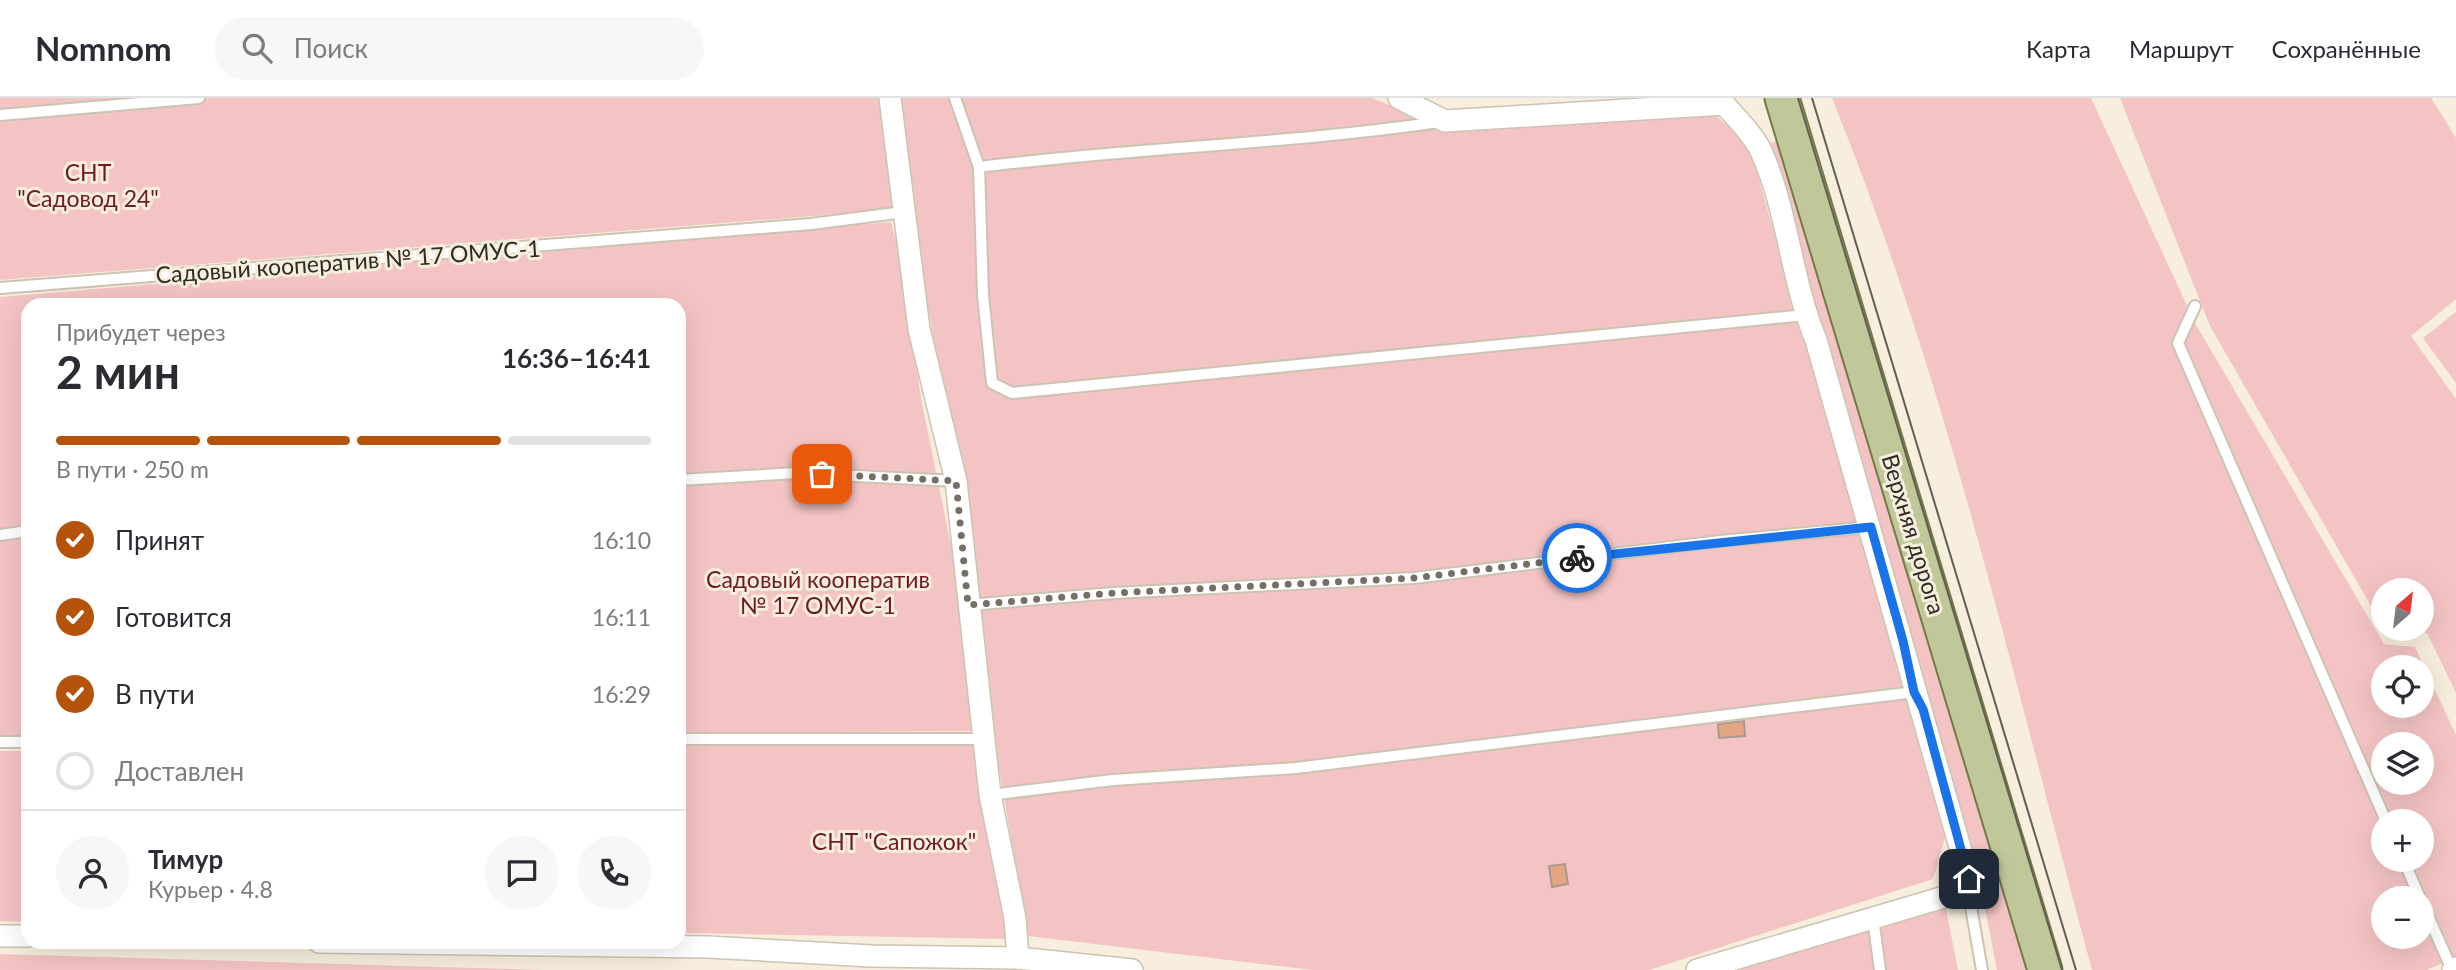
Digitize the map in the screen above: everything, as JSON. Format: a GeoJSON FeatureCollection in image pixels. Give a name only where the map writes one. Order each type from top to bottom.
{"type":"FeatureCollection","features":[{"type":"Feature","properties":{"kind":"main road","name":"Верхняя дорога"},"geometry":{"type":"LineString","coordinates":[[1782,98],[2045,970]]}},
{"type":"Feature","properties":{"kind":"street"},"geometry":{"type":"LineString","coordinates":[[890,98],[919,329],[956,481],[990,795],[1015,918],[1018,958]]}},
{"type":"Feature","properties":{"kind":"street"},"geometry":{"type":"LineString","coordinates":[[1399,98],[1445,121],[1724,103],[1760,149],[1788,242],[1806,315],[1816,340],[1871,527],[1903,641],[1914,692],[1923,709],[1969,879],[1968,890],[1873,918],[1734,965],[1697,970]]}},
{"type":"Feature","properties":{"kind":"street"},"geometry":{"type":"LineString","coordinates":[[0,936],[21,936]]}},
{"type":"Feature","properties":{"kind":"street"},"geometry":{"type":"LineString","coordinates":[[686,947],[871,963],[1018,958],[1047,966],[1132,970]]}},
{"type":"Feature","properties":{"kind":"lane"},"geometry":{"type":"LineString","coordinates":[[0,115],[199,98]]}},
{"type":"Feature","properties":{"kind":"lane"},"geometry":{"type":"LineString","coordinates":[[955,98],[979,167],[983,295],[992,383],[1012,393],[1806,315]]}},
{"type":"Feature","properties":{"kind":"lane"},"geometry":{"type":"LineString","coordinates":[[979,167],[1092,153],[1373,130],[1445,121]]}},
{"type":"Feature","properties":{"kind":"lane","name":"Садовый кооператив № 17 ОМУС-1"},"geometry":{"type":"LineString","coordinates":[[0,288],[811,224],[904,212]]}},
{"type":"Feature","properties":{"kind":"lane"},"geometry":{"type":"LineString","coordinates":[[2195,306],[2178,343],[2381,809]]}},
{"type":"Feature","properties":{"kind":"lane"},"geometry":{"type":"LineString","coordinates":[[686,481],[796,473],[956,481]]}},
{"type":"Feature","properties":{"kind":"lane"},"geometry":{"type":"LineString","coordinates":[[968,605],[1114,593],[1414,578],[1720,541],[1871,527]]}},
{"type":"Feature","properties":{"kind":"lane"},"geometry":{"type":"LineString","coordinates":[[0,535],[21,532]]}},
{"type":"Feature","properties":{"kind":"lane"},"geometry":{"type":"LineString","coordinates":[[990,795],[1113,780],[1296,768],[1914,692]]}},
{"type":"Feature","properties":{"kind":"lane"},"geometry":{"type":"LineString","coordinates":[[686,739],[985,739]]}},
{"type":"Feature","properties":{"kind":"lane"},"geometry":{"type":"LineString","coordinates":[[0,742],[21,742]]}},
{"type":"Feature","properties":{"kind":"lane"},"geometry":{"type":"LineString","coordinates":[[1968,890],[1982,970]]}},
{"type":"Feature","properties":{"kind":"lane"},"geometry":{"type":"LineString","coordinates":[[1873,918],[1880,970]]}},
{"type":"Feature","properties":{"kind":"lane"},"geometry":{"type":"LineString","coordinates":[[2434,928],[2453,970]]}},
{"type":"Feature","properties":{"kind":"green space","name":"СНТ \"Садовод 24\""},"geometry":{"type":"Polygon","coordinates":[[[0,98],[886,98],[897,196],[889,210],[0,280],[0,98]]]}},
{"type":"Feature","properties":{"kind":"green space"},"geometry":{"type":"Polygon","coordinates":[[[899,98],[1372,98],[1456,132],[1715,115],[1749,144],[1945,838],[1933,879],[1649,970],[1312,970],[1028,936],[995,745],[946,406],[910,210],[899,98]]]}},
{"type":"Feature","properties":{"kind":"green space"},"geometry":{"type":"Polygon","coordinates":[[[1832,98],[2091,98],[2196,325],[2371,622],[2371,641],[2415,647],[2419,655],[2371,655],[2371,718],[2434,718],[2434,688],[2456,735],[2456,958],[2426,970],[2092,970],[1975,530],[1910,312],[1873,204],[1832,98]]]}},
{"type":"Feature","properties":{"kind":"green space"},"geometry":{"type":"Polygon","coordinates":[[[2120,98],[2431,98],[2456,138],[2456,299],[2411,336],[2456,399],[2456,693],[2431,641],[2434,641],[2434,578],[2371,578],[2371,606],[2210,326],[2120,98]]]}},
{"type":"Feature","properties":{"kind":"green space"},"geometry":{"type":"Polygon","coordinates":[[[1785,138],[2030,970],[1997,970],[1986,913],[1768,144],[1785,138]]]}},
{"type":"Feature","properties":{"kind":"green space","name":"Садовый кооператив № 17 ОМУС-1"},"geometry":{"type":"Polygon","coordinates":[[[891,222],[899,251],[921,398],[956,571],[972,731],[686,733],[686,298],[21,298],[21,738],[0,738],[0,297],[891,222]]]}},
{"type":"Feature","properties":{"kind":"green space"},"geometry":{"type":"Polygon","coordinates":[[[2456,312],[2456,383],[2423,338],[2456,312]]]}},
{"type":"Feature","properties":{"kind":"green space","name":"СНТ \"Сапожок\""},"geometry":{"type":"Polygon","coordinates":[[[975,743],[1009,939],[686,933],[686,746],[975,743]]]}},
{"type":"Feature","properties":{"kind":"green space"},"geometry":{"type":"Polygon","coordinates":[[[0,751],[21,751],[21,922],[0,921],[0,751]]]}},
{"type":"Feature","properties":{"kind":"green space"},"geometry":{"type":"Polygon","coordinates":[[[1946,909],[1958,970],[1738,970],[1932,912],[1946,909]]]}},
{"type":"Feature","properties":{"kind":"green space"},"geometry":{"type":"Polygon","coordinates":[[[0,954],[544,970],[0,970],[0,954]]]}},
{"type":"Feature","properties":{"kind":"building"},"geometry":{"type":"Polygon","coordinates":[[[1744,721],[1745,736],[1719,738],[1718,724],[1744,721]]]}},
{"type":"Feature","properties":{"kind":"building"},"geometry":{"type":"Polygon","coordinates":[[[1565,864],[1568,884],[1552,887],[1549,866],[1565,864]]]}},
{"type":"Feature","properties":{"kind":"tram line"},"geometry":{"type":"LineString","coordinates":[[1798,98],[2062,970]]}},
{"type":"Feature","properties":{"kind":"tram line"},"geometry":{"type":"LineString","coordinates":[[1812,98],[2076,970]]}},
{"type":"Feature","properties":{"kind":"way so far"},"geometry":{"type":"LineString","coordinates":[[822,474],[956,481],[968,605],[1114,593],[1414,578],[1577,558]]}},
{"type":"Feature","properties":{"kind":"route"},"geometry":{"type":"LineString","coordinates":[[1577,558],[1871,527],[1903,641],[1914,692],[1923,709],[1969,879]]}}]}
